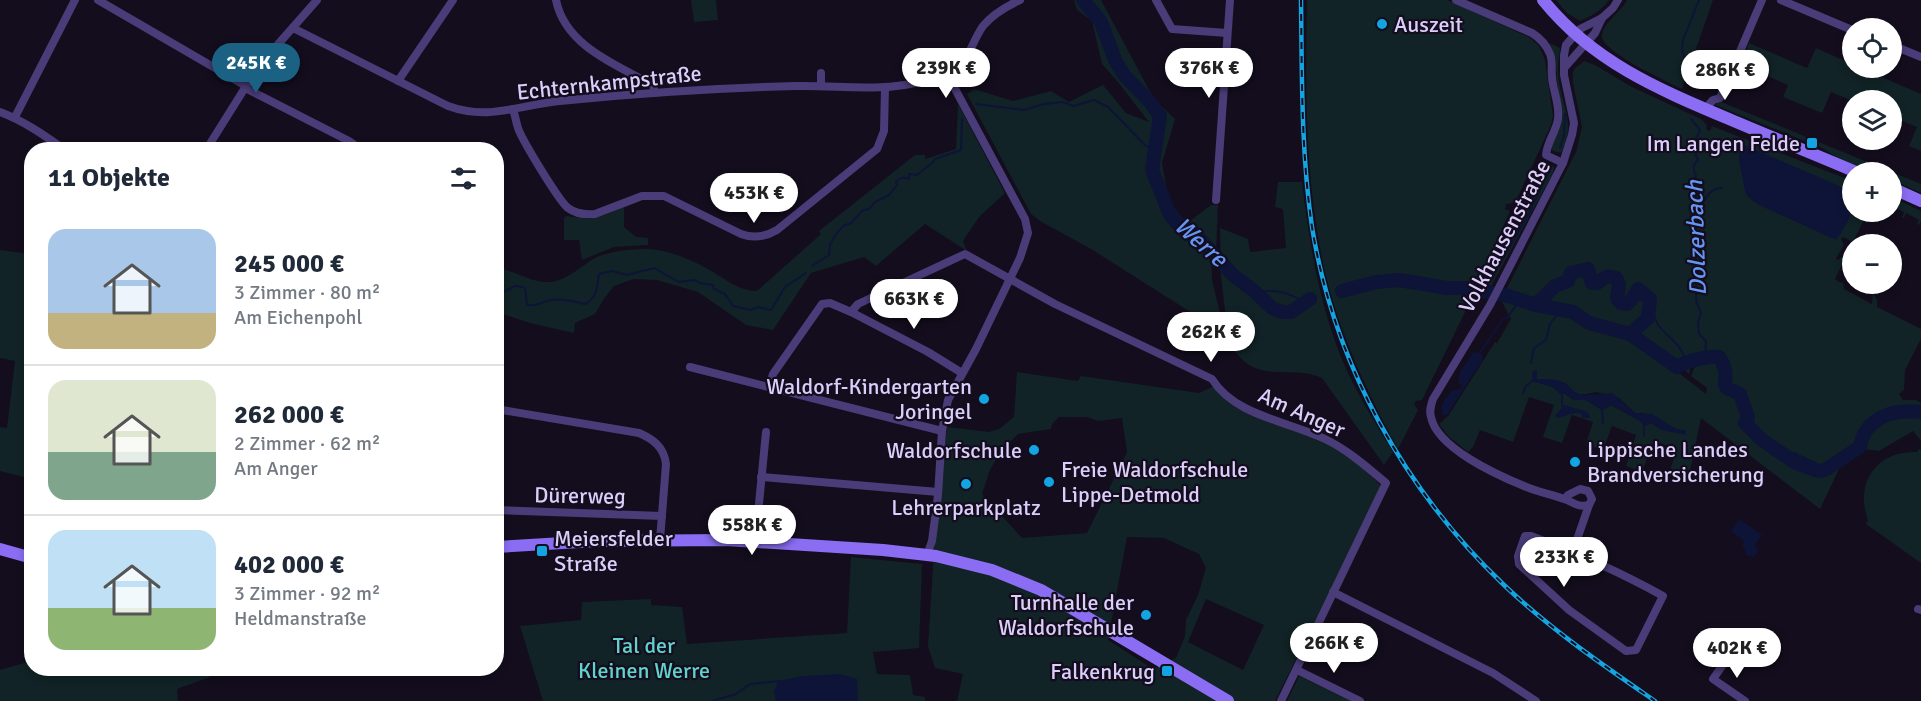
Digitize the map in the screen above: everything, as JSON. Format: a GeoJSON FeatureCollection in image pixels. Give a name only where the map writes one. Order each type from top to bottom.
{"type":"FeatureCollection","features":[{"type":"Feature","properties":{"kind":"street"},"geometry":{"type":"LineString","coordinates":[[15,117],[75,0]]}},
{"type":"Feature","properties":{"kind":"street"},"geometry":{"type":"LineString","coordinates":[[98,0],[246,87],[350,142]]}},
{"type":"Feature","properties":{"kind":"street"},"geometry":{"type":"LineString","coordinates":[[211,142],[258,68],[316,0]]}},
{"type":"Feature","properties":{"kind":"street"},"geometry":{"type":"LineString","coordinates":[[398,81],[453,0]]}},
{"type":"Feature","properties":{"kind":"street"},"geometry":{"type":"LineString","coordinates":[[556,0],[563,19],[581,42],[612,63],[653,85],[655,93]]}},
{"type":"Feature","properties":{"kind":"street"},"geometry":{"type":"LineString","coordinates":[[927,555],[932,541],[942,431],[948,400],[1010,280],[1028,237],[1027,225],[947,74],[966,58],[987,22],[997,13],[1020,0]]}},
{"type":"Feature","properties":{"kind":"street"},"geometry":{"type":"LineString","coordinates":[[1155,0],[1172,29],[1227,33]]}},
{"type":"Feature","properties":{"kind":"street"},"geometry":{"type":"LineString","coordinates":[[1216,200],[1230,0]]}},
{"type":"Feature","properties":{"kind":"street"},"geometry":{"type":"LineString","coordinates":[[1456,0],[1541,39],[1551,57],[1558,112],[1558,120],[1546,155],[1563,163]]}},
{"type":"Feature","properties":{"kind":"street"},"geometry":{"type":"LineString","coordinates":[[1543,0],[1574,35],[1634,76],[1705,109],[1842,166]]}},
{"type":"Feature","properties":{"kind":"street"},"geometry":{"type":"LineString","coordinates":[[1574,35],[1580,29],[1602,18],[1618,0]]}},
{"type":"Feature","properties":{"kind":"street"},"geometry":{"type":"LineString","coordinates":[[1705,109],[1713,100],[1720,98],[1762,0]]}},
{"type":"Feature","properties":{"kind":"street"},"geometry":{"type":"LineString","coordinates":[[1781,0],[1842,26]]}},
{"type":"Feature","properties":{"kind":"street"},"geometry":{"type":"LineString","coordinates":[[1565,67],[1595,33],[1602,18]]}},
{"type":"Feature","properties":{"kind":"street","name":"Echternkampstraße"},"geometry":{"type":"LineString","coordinates":[[292,28],[460,111],[490,113],[548,102],[655,93],[821,86],[885,88],[947,74]]}},
{"type":"Feature","properties":{"kind":"street","name":"Volkhausenstraße"},"geometry":{"type":"LineString","coordinates":[[1565,499],[1523,486],[1461,453],[1440,435],[1433,424],[1430,412],[1436,393],[1490,305],[1563,163],[1574,123],[1564,75],[1564,55],[1566,45],[1574,35]]}},
{"type":"Feature","properties":{"kind":"street"},"geometry":{"type":"LineString","coordinates":[[1902,49],[1921,57]]}},
{"type":"Feature","properties":{"kind":"street"},"geometry":{"type":"LineString","coordinates":[[821,73],[821,86]]}},
{"type":"Feature","properties":{"kind":"street"},"geometry":{"type":"LineString","coordinates":[[513,109],[518,129],[529,148],[562,202],[574,212],[595,214],[642,196],[664,196],[741,234],[754,237],[777,230],[877,149],[884,132],[885,88]]}},
{"type":"Feature","properties":{"kind":"street"},"geometry":{"type":"LineString","coordinates":[[0,112],[15,117],[53,142]]}},
{"type":"Feature","properties":{"kind":"street"},"geometry":{"type":"LineString","coordinates":[[1902,192],[1921,201]]}},
{"type":"Feature","properties":{"kind":"street","name":"Am Anger"},"geometry":{"type":"LineString","coordinates":[[851,312],[858,304],[963,254],[969,255],[1055,304],[1212,379],[1220,392],[1253,412],[1332,443],[1358,459],[1386,483],[1333,592]]}},
{"type":"Feature","properties":{"kind":"street"},"geometry":{"type":"LineString","coordinates":[[769,386],[773,374],[822,304],[830,303],[928,352],[962,373]]}},
{"type":"Feature","properties":{"kind":"street"},"geometry":{"type":"LineString","coordinates":[[690,367],[942,431]]}},
{"type":"Feature","properties":{"kind":"street"},"geometry":{"type":"LineString","coordinates":[[504,410],[639,433],[652,439],[666,459],[660,540]]}},
{"type":"Feature","properties":{"kind":"street"},"geometry":{"type":"LineString","coordinates":[[758,514],[766,432]]}},
{"type":"Feature","properties":{"kind":"street"},"geometry":{"type":"LineString","coordinates":[[761,477],[938,492]]}},
{"type":"Feature","properties":{"kind":"street"},"geometry":{"type":"LineString","coordinates":[[1573,551],[1592,499],[1588,491],[1580,489],[1565,499],[1577,506],[1589,505]]}},
{"type":"Feature","properties":{"kind":"street","name":"Dürerweg"},"geometry":{"type":"LineString","coordinates":[[504,510],[662,516]]}},
{"type":"Feature","properties":{"kind":"street"},"geometry":{"type":"LineString","coordinates":[[1525,536],[1573,551],[1664,596],[1636,650],[1626,651],[1569,610],[1519,564],[1518,556],[1525,536]]}},
{"type":"Feature","properties":{"kind":"street"},"geometry":{"type":"LineString","coordinates":[[504,547],[586,542],[726,540],[927,555],[992,570],[1021,580],[1066,603],[1228,701]]}},
{"type":"Feature","properties":{"kind":"street"},"geometry":{"type":"LineString","coordinates":[[0,549],[24,556]]}},
{"type":"Feature","properties":{"kind":"street"},"geometry":{"type":"LineString","coordinates":[[1281,701],[1333,592],[1493,673],[1536,701]]}},
{"type":"Feature","properties":{"kind":"street"},"geometry":{"type":"LineString","coordinates":[[1744,701],[1713,679],[1734,649],[1751,648]]}},
{"type":"Feature","properties":{"kind":"street"},"geometry":{"type":"LineString","coordinates":[[1297,670],[1360,701]]}},
{"type":"Feature","properties":{"kind":"green space"},"geometry":{"type":"Polygon","coordinates":[[[691,0],[716,0],[718,20],[694,22],[691,0]]]}},
{"type":"Feature","properties":{"kind":"green space"},"geometry":{"type":"Polygon","coordinates":[[[1074,0],[1101,0],[1154,99],[1175,119],[1162,163],[1169,202],[1187,223],[1211,205],[1218,205],[1216,252],[1195,228],[1199,240],[1211,255],[1212,280],[1225,334],[1031,214],[967,94],[974,89],[1013,101],[1051,91],[1069,102],[1103,85],[1126,113],[1149,122],[1102,64],[1092,21],[1077,10],[1074,0]]]}},
{"type":"Feature","properties":{"kind":"green space"},"geometry":{"type":"Polygon","coordinates":[[[1307,0],[1447,0],[1529,37],[1539,46],[1545,60],[1553,116],[1551,125],[1515,203],[1506,204],[1505,209],[1510,211],[1470,302],[1422,400],[1414,404],[1418,410],[1398,449],[1355,362],[1330,292],[1324,268],[1310,168],[1306,101],[1307,0]]]}},
{"type":"Feature","properties":{"kind":"green space"},"geometry":{"type":"Polygon","coordinates":[[[1556,0],[1609,0],[1603,7],[1580,21],[1567,13],[1556,0]]]}},
{"type":"Feature","properties":{"kind":"green space"},"geometry":{"type":"Polygon","coordinates":[[[1627,0],[1713,0],[1682,89],[1621,57],[1603,41],[1604,29],[1627,0]]]}},
{"type":"Feature","properties":{"kind":"green space"},"geometry":{"type":"Polygon","coordinates":[[[1550,43],[1560,48],[1558,77],[1568,126],[1568,135],[1561,153],[1551,148],[1561,123],[1555,57],[1550,43]]]}},
{"type":"Feature","properties":{"kind":"green space"},"geometry":{"type":"Polygon","coordinates":[[[1749,43],[1807,68],[1816,48],[1842,60],[1842,78],[1884,78],[1921,94],[1921,151],[1909,146],[1917,127],[1902,121],[1902,90],[1842,90],[1842,97],[1831,92],[1822,113],[1783,97],[1788,85],[1740,64],[1749,43]]]}},
{"type":"Feature","properties":{"kind":"green space"},"geometry":{"type":"Polygon","coordinates":[[[1584,61],[1595,65],[1632,87],[1701,119],[1707,125],[1706,129],[1710,131],[1712,126],[1842,177],[1842,222],[1863,222],[1857,234],[1842,234],[1842,248],[1836,259],[1842,257],[1842,264],[1835,279],[1842,282],[1842,294],[1853,294],[1872,304],[1874,294],[1877,307],[1921,329],[1921,339],[1905,370],[1904,390],[1899,394],[1903,400],[1916,400],[1921,403],[1921,441],[1913,431],[1879,451],[1863,449],[1842,463],[1820,509],[1701,418],[1689,476],[1670,470],[1677,449],[1654,441],[1642,472],[1626,466],[1636,435],[1612,426],[1603,450],[1586,444],[1593,422],[1572,415],[1562,443],[1543,437],[1554,405],[1529,397],[1513,442],[1480,430],[1473,447],[1468,452],[1448,436],[1439,424],[1448,416],[1511,319],[1501,300],[1576,152],[1582,127],[1573,72],[1584,61]],[[1619,326],[1609,328],[1646,347],[1648,340],[1619,326]],[[1674,361],[1670,366],[1706,394],[1707,388],[1691,376],[1695,366],[1691,365],[1689,374],[1674,361]],[[1536,370],[1533,381],[1553,387],[1560,394],[1565,394],[1574,400],[1585,399],[1602,410],[1611,405],[1645,426],[1651,423],[1662,430],[1686,431],[1676,429],[1643,413],[1635,413],[1619,398],[1596,392],[1581,395],[1565,383],[1537,379],[1536,370]]]}},
{"type":"Feature","properties":{"kind":"green space"},"geometry":{"type":"Polygon","coordinates":[[[1719,101],[1868,162],[1847,162],[1822,148],[1715,105],[1719,101]]]}},
{"type":"Feature","properties":{"kind":"green space"},"geometry":{"type":"Polygon","coordinates":[[[958,104],[1005,193],[979,217],[963,241],[967,251],[925,224],[876,266],[864,257],[811,273],[773,330],[746,325],[698,292],[657,280],[634,279],[614,286],[595,314],[575,323],[574,333],[504,314],[504,270],[535,281],[556,281],[597,257],[635,249],[654,249],[679,256],[737,286],[757,291],[821,234],[819,231],[915,155],[925,155],[925,159],[956,149],[958,104]]]}},
{"type":"Feature","properties":{"kind":"green space"},"geometry":{"type":"Polygon","coordinates":[[[1546,163],[1554,167],[1553,173],[1484,299],[1479,296],[1541,165],[1546,163]]]}},
{"type":"Feature","properties":{"kind":"green space"},"geometry":{"type":"Polygon","coordinates":[[[1902,176],[1921,184],[1921,193],[1902,184],[1902,176]]]}},
{"type":"Feature","properties":{"kind":"green space"},"geometry":{"type":"Polygon","coordinates":[[[1278,182],[1302,182],[1323,303],[1348,373],[1393,452],[1384,465],[1322,378],[1304,373],[1258,369],[1249,365],[1223,338],[1228,335],[1221,277],[1220,228],[1248,239],[1250,252],[1286,248],[1283,209],[1275,207],[1278,182]]]}},
{"type":"Feature","properties":{"kind":"green space"},"geometry":{"type":"Polygon","coordinates":[[[1902,202],[1921,211],[1919,225],[1917,224],[1919,220],[1906,213],[1904,218],[1902,217],[1904,212],[1902,202]]]}},
{"type":"Feature","properties":{"kind":"green space"},"geometry":{"type":"Polygon","coordinates":[[[624,207],[624,227],[636,237],[648,238],[648,245],[614,247],[582,260],[579,240],[564,240],[564,218],[566,216],[590,219],[624,207]]]}},
{"type":"Feature","properties":{"kind":"green space"},"geometry":{"type":"Polygon","coordinates":[[[0,250],[24,253],[24,477],[0,471],[0,427],[7,428],[15,361],[0,358],[0,250]]]}},
{"type":"Feature","properties":{"kind":"green space"},"geometry":{"type":"Polygon","coordinates":[[[1017,372],[1078,381],[1081,376],[1199,393],[1216,385],[1231,403],[1324,441],[1356,461],[1382,487],[1275,701],[957,701],[963,674],[935,668],[928,647],[934,551],[947,427],[989,432],[999,429],[1014,417],[1017,372]],[[1059,417],[1052,424],[1051,429],[1018,434],[999,454],[990,470],[982,494],[1022,538],[1087,533],[1127,452],[1122,418],[1098,421],[1087,417],[1059,417]],[[1127,537],[1108,640],[1153,669],[1176,658],[1185,636],[1186,620],[1198,595],[1206,568],[1199,554],[1164,538],[1127,537]],[[1206,599],[1188,642],[1243,670],[1264,625],[1206,599]]]}},
{"type":"Feature","properties":{"kind":"green space"},"geometry":{"type":"Polygon","coordinates":[[[1921,450],[1921,563],[1866,524],[1868,520],[1864,506],[1864,493],[1872,471],[1891,457],[1917,452],[1921,450]]]}},
{"type":"Feature","properties":{"kind":"green space","name":"Tal der Kleinen Werre"},"geometry":{"type":"Polygon","coordinates":[[[851,557],[922,564],[919,648],[873,652],[877,674],[910,675],[913,695],[925,697],[925,701],[543,701],[520,626],[581,620],[582,602],[651,599],[651,605],[682,607],[687,644],[847,633],[851,557]]]}},
{"type":"Feature","properties":{"kind":"green space"},"geometry":{"type":"Polygon","coordinates":[[[24,663],[24,676],[210,677],[177,689],[178,701],[0,701],[0,670],[24,663]]]}},
{"type":"Feature","properties":{"kind":"green space"},"geometry":{"type":"Polygon","coordinates":[[[1299,676],[1351,701],[1287,701],[1299,676]]]}},
{"type":"Feature","properties":{"kind":"water"},"geometry":{"type":"Polygon","coordinates":[[[1744,145],[1842,187],[1842,222],[1847,222],[1836,240],[1757,204],[1747,196],[1739,153],[1744,145]]]}},
{"type":"Feature","properties":{"kind":"water"},"geometry":{"type":"Polygon","coordinates":[[[1474,351],[1482,355],[1483,359],[1447,415],[1443,415],[1441,408],[1443,402],[1451,391],[1460,389],[1462,386],[1458,382],[1460,372],[1474,351]]]}},
{"type":"Feature","properties":{"kind":"water"},"geometry":{"type":"Polygon","coordinates":[[[1537,370],[1537,379],[1560,381],[1578,394],[1612,393],[1635,413],[1652,414],[1676,429],[1686,431],[1686,435],[1662,430],[1651,423],[1644,426],[1640,421],[1611,405],[1602,410],[1585,400],[1574,400],[1566,394],[1560,394],[1553,387],[1532,381],[1532,372],[1537,370]]]}},
{"type":"Feature","properties":{"kind":"water"},"geometry":{"type":"Polygon","coordinates":[[[1564,405],[1588,412],[1590,418],[1582,418],[1582,414],[1575,413],[1558,418],[1555,416],[1564,405]]]}},
{"type":"Feature","properties":{"kind":"water"},"geometry":{"type":"Polygon","coordinates":[[[1739,519],[1762,535],[1755,545],[1758,551],[1754,557],[1746,555],[1742,546],[1744,541],[1731,531],[1739,519]]]}},
{"type":"Feature","properties":{"kind":"water"},"geometry":{"type":"Polygon","coordinates":[[[840,674],[857,679],[858,701],[776,701],[774,692],[778,681],[802,676],[840,674]]]}},
{"type":"Feature","properties":{"kind":"waterway","name":"Werre"},"geometry":{"type":"LineString","coordinates":[[1083,0],[1101,22],[1115,60],[1124,75],[1160,116],[1152,170],[1170,215],[1185,232],[1195,234],[1233,275],[1272,308],[1282,312],[1291,312],[1310,299]]}},
{"type":"Feature","properties":{"kind":"waterway","name":"Dolzerbach"},"geometry":{"type":"LineString","coordinates":[[1684,74],[1687,68],[1682,49],[1683,40],[1699,0]]}},
{"type":"Feature","properties":{"kind":"waterway"},"geometry":{"type":"LineString","coordinates":[[976,104],[1024,110],[1044,104],[1063,102],[1073,106],[1094,100],[1108,107],[1146,146],[1154,148]]}},
{"type":"Feature","properties":{"kind":"waterway"},"geometry":{"type":"LineString","coordinates":[[1560,148],[1564,136],[1565,114]]}},
{"type":"Feature","properties":{"kind":"waterway"},"geometry":{"type":"LineString","coordinates":[[812,266],[829,255],[830,245],[843,226],[851,223],[863,210],[869,209],[875,202],[889,195],[899,179],[909,179],[909,174],[917,175],[935,159],[961,150],[962,119]]}},
{"type":"Feature","properties":{"kind":"waterway","name":"Dolzerbach"},"geometry":{"type":"LineString","coordinates":[[1691,119],[1700,130],[1695,145],[1698,160],[1694,168],[1696,176],[1693,180],[1693,214],[1696,234],[1696,301],[1701,313],[1698,322],[1699,334],[1706,341],[1705,358]]}},
{"type":"Feature","properties":{"kind":"waterway"},"geometry":{"type":"LineString","coordinates":[[1492,278],[1527,217],[1550,169]]}},
{"type":"Feature","properties":{"kind":"waterway"},"geometry":{"type":"LineString","coordinates":[[1694,206],[1702,204],[1712,191],[1722,188]]}},
{"type":"Feature","properties":{"kind":"waterway"},"geometry":{"type":"LineString","coordinates":[[504,292],[514,286],[525,288],[527,305],[555,300],[585,304],[595,295],[599,274],[612,271],[627,275],[654,268],[679,282],[695,280],[713,285],[714,289],[725,294],[733,306],[750,310],[758,307],[771,310],[785,287],[806,273]]}},
{"type":"Feature","properties":{"kind":"waterway","name":"Werre"},"geometry":{"type":"LineString","coordinates":[[1536,305],[1555,286],[1568,281],[1571,273],[1588,269],[1592,283],[1597,283],[1607,277],[1616,278],[1619,284],[1617,299],[1621,303],[1627,304],[1638,289],[1650,299],[1648,318],[1630,334]]}},
{"type":"Feature","properties":{"kind":"waterway","name":"Werre"},"geometry":{"type":"LineString","coordinates":[[1342,291],[1376,282],[1399,280],[1505,295],[1536,305],[1573,312],[1589,323],[1630,334],[1677,367],[1697,359],[1719,357],[1725,371],[1725,385],[1740,394],[1748,417],[1745,423],[1762,440],[1796,463],[1818,471],[1825,470],[1860,447],[1868,428],[1882,417],[1901,412],[1921,412]]}},
{"type":"Feature","properties":{"kind":"waterway"},"geometry":{"type":"LineString","coordinates":[[1256,292],[1282,292],[1305,302]]}},
{"type":"Feature","properties":{"kind":"waterway"},"geometry":{"type":"LineString","coordinates":[[1479,354],[1503,319],[1507,318],[1520,300]]}},
{"type":"Feature","properties":{"kind":"waterway"},"geometry":{"type":"LineString","coordinates":[[1650,308],[1659,326],[1682,351],[1685,362]]}},
{"type":"Feature","properties":{"kind":"waterway"},"geometry":{"type":"LineString","coordinates":[[1531,363],[1534,348],[1546,340],[1550,324],[1561,309]]}},
{"type":"Feature","properties":{"kind":"waterway"},"geometry":{"type":"LineString","coordinates":[[1523,393],[1532,381]]}},
{"type":"Feature","properties":{"kind":"waterway"},"geometry":{"type":"LineString","coordinates":[[1562,394],[1562,406]]}},
{"type":"Feature","properties":{"kind":"waterway"},"geometry":{"type":"LineString","coordinates":[[1602,410],[1603,423]]}},
{"type":"Feature","properties":{"kind":"waterway"},"geometry":{"type":"LineString","coordinates":[[1644,426],[1644,436]]}},
{"type":"Feature","properties":{"kind":"waterway"},"geometry":{"type":"LineString","coordinates":[[1785,455],[1794,453],[1825,470]]}},
{"type":"Feature","properties":{"kind":"waterway"},"geometry":{"type":"LineString","coordinates":[[712,701],[736,694],[750,684],[780,681]]}},
{"type":"Feature","properties":{"kind":"railway"},"geometry":{"type":"LineString","coordinates":[[1301,0],[1304,142],[1312,227],[1322,278],[1337,327],[1356,375],[1379,421],[1405,466],[1435,508],[1468,548],[1504,585],[1558,632],[1655,701]]}},
{"type":"Feature","properties":{"kind":"place","name":"Auszeit"},"geometry":{"type":"Point","coordinates":[1382,24]}},
{"type":"Feature","properties":{"kind":"place","name":"Im Langen Felde"},"geometry":{"type":"Point","coordinates":[1812,143]}},
{"type":"Feature","properties":{"kind":"place","name":"Waldorf-Kindergarten Joringel"},"geometry":{"type":"Point","coordinates":[984,399]}},
{"type":"Feature","properties":{"kind":"place","name":"Waldorfschule"},"geometry":{"type":"Point","coordinates":[1034,450]}},
{"type":"Feature","properties":{"kind":"place","name":"Lippische Landes Brandversicherung"},"geometry":{"type":"Point","coordinates":[1575,462]}},
{"type":"Feature","properties":{"kind":"place","name":"Freie Waldorfschule Lippe-Detmold"},"geometry":{"type":"Point","coordinates":[1049,482]}},
{"type":"Feature","properties":{"kind":"place","name":"Lehrerparkplatz"},"geometry":{"type":"Point","coordinates":[966,484]}},
{"type":"Feature","properties":{"kind":"place","name":"Meiersfelder Straße"},"geometry":{"type":"Point","coordinates":[542,551]}},
{"type":"Feature","properties":{"kind":"place","name":"Turnhalle der Waldorfschule"},"geometry":{"type":"Point","coordinates":[1146,615]}},
{"type":"Feature","properties":{"kind":"place","name":"Falkenkrug"},"geometry":{"type":"Point","coordinates":[1167,671]}}]}
